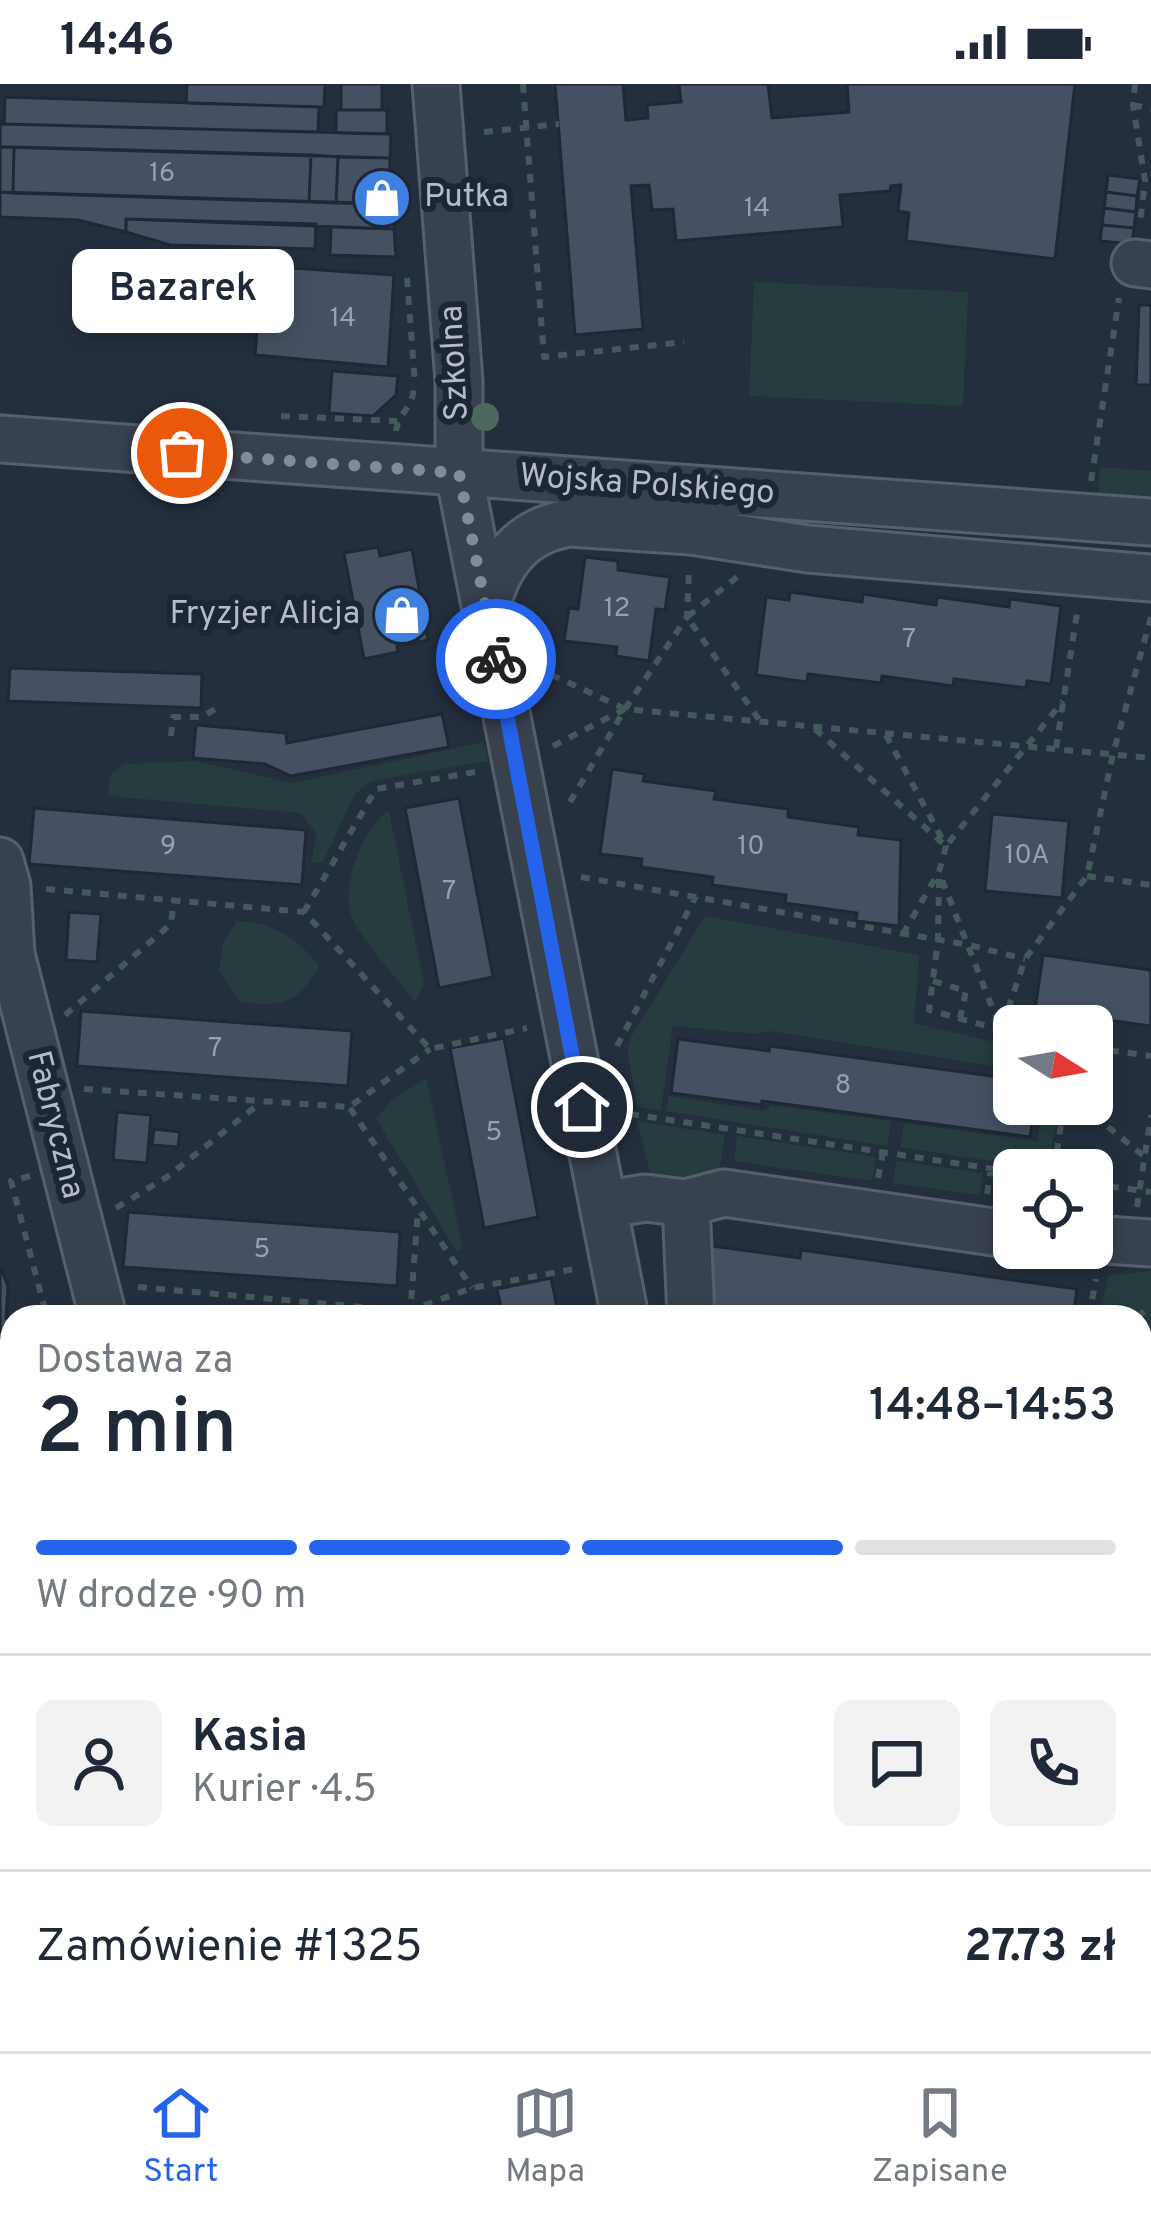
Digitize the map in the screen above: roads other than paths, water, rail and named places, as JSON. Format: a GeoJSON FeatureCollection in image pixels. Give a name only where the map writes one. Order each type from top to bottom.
{"type":"FeatureCollection","features":[{"type":"Feature","properties":{"kind":"street","name":"Szkolna"},"geometry":{"type":"LineString","coordinates":[[436,84],[459,381],[459,473],[486,609],[528,759],[623,1305]]}},
{"type":"Feature","properties":{"kind":"street","name":"Wojska Polskiego"},"geometry":{"type":"LineString","coordinates":[[0,439],[1151,522]]}},
{"type":"Feature","properties":{"kind":"street","name":"Wojska Polskiego"},"geometry":{"type":"LineString","coordinates":[[486,609],[502,564],[530,534],[551,526],[589,523],[1151,578]]}},
{"type":"Feature","properties":{"kind":"street","name":"Fabryczna"},"geometry":{"type":"LineString","coordinates":[[3,873],[5,953],[111,1301]]}},
{"type":"Feature","properties":{"kind":"street"},"geometry":{"type":"LineString","coordinates":[[603,1204],[645,1198],[686,1203],[724,1193],[993,1232]]}},
{"type":"Feature","properties":{"kind":"street"},"geometry":{"type":"LineString","coordinates":[[686,1203],[690,1305]]}},
{"type":"Feature","properties":{"kind":"place","name":"Putka"},"geometry":{"type":"Point","coordinates":[382,198]}},
{"type":"Feature","properties":{"kind":"place","name":"Bazarek"},"geometry":{"type":"Point","coordinates":[182,453]}},
{"type":"Feature","properties":{"kind":"place","name":"Fryzjer Alicja"},"geometry":{"type":"Point","coordinates":[402,615]}}]}
